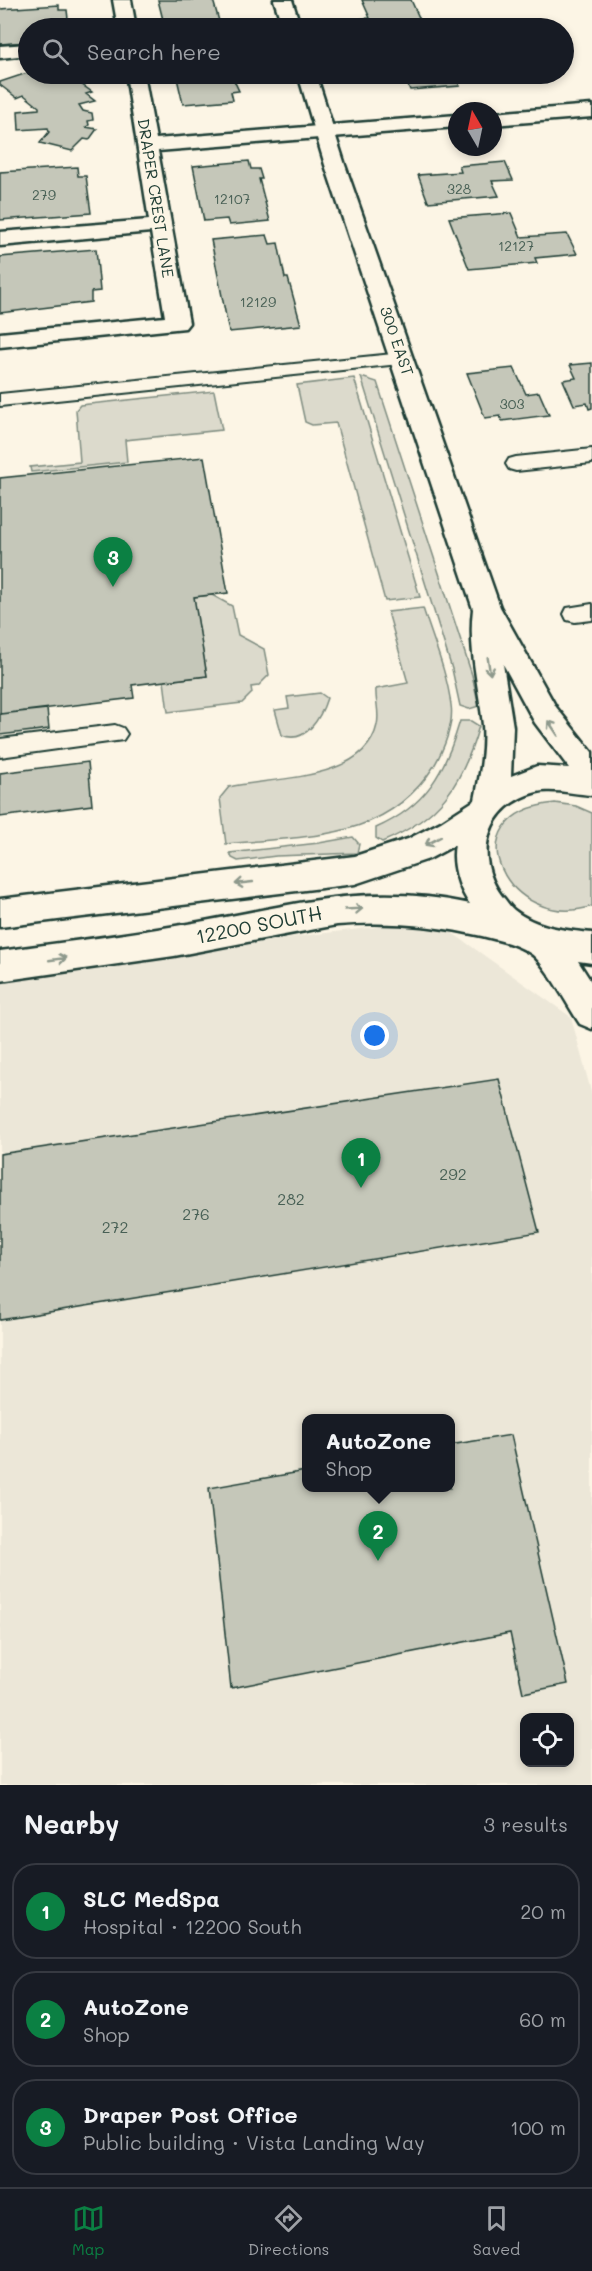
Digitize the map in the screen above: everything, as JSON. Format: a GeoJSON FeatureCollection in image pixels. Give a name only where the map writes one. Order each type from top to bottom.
{"type":"FeatureCollection","features":[{"type":"Feature","properties":{"kind":"street"},"geometry":{"type":"LineString","coordinates":[[122,0],[125,18]]}},
{"type":"Feature","properties":{"kind":"street"},"geometry":{"type":"LineString","coordinates":[[283,0],[289,18]]}},
{"type":"Feature","properties":{"kind":"street"},"geometry":{"type":"LineString","coordinates":[[0,52],[18,51]]}},
{"type":"Feature","properties":{"kind":"street","name":"DRAPER CREST LANE"},"geometry":{"type":"LineString","coordinates":[[0,340],[177,323],[137,84]]}},
{"type":"Feature","properties":{"kind":"street","name":"300 EAST"},"geometry":{"type":"LineString","coordinates":[[310,84],[486,608],[508,644],[549,722],[575,756],[592,772]]}},
{"type":"Feature","properties":{"kind":"street"},"geometry":{"type":"LineString","coordinates":[[502,118],[592,111]]}},
{"type":"Feature","properties":{"kind":"street"},"geometry":{"type":"LineString","coordinates":[[148,146],[448,123]]}},
{"type":"Feature","properties":{"kind":"street"},"geometry":{"type":"LineString","coordinates":[[0,239],[161,225]]}},
{"type":"Feature","properties":{"kind":"street","name":"300 EAST"},"geometry":{"type":"LineString","coordinates":[[486,608],[486,646],[498,727],[497,766],[486,805],[472,828],[467,850],[470,872],[480,894],[496,914],[530,936]]}},
{"type":"Feature","properties":{"kind":"street","name":"12200 SOUTH"},"geometry":{"type":"LineString","coordinates":[[0,913],[355,870],[418,849],[452,831],[507,789],[527,781],[550,777],[592,782]]}},
{"type":"Feature","properties":{"kind":"street","name":"12200 SOUTH"},"geometry":{"type":"LineString","coordinates":[[0,966],[140,947],[348,909],[391,908],[440,912],[479,919],[571,949],[592,948]]}},
{"type":"Feature","properties":{"kind":"street"},"geometry":{"type":"LineString","coordinates":[[530,936],[567,974],[592,1014]]}},
{"type":"Feature","properties":{"kind":"lane"},"geometry":{"type":"LineString","coordinates":[[0,400],[403,359]]}},
{"type":"Feature","properties":{"kind":"lane"},"geometry":{"type":"LineString","coordinates":[[516,464],[592,456]]}},
{"type":"Feature","properties":{"kind":"lane"},"geometry":{"type":"LineString","coordinates":[[0,748],[115,734]]}},
{"type":"Feature","properties":{"kind":"shaded area"},"geometry":{"type":"Polygon","coordinates":[[[361,377],[377,382],[472,675],[479,706],[469,709],[460,706],[452,669],[361,377]]]}},
{"type":"Feature","properties":{"kind":"shaded area"},"geometry":{"type":"Polygon","coordinates":[[[354,378],[420,597],[385,601],[336,423],[312,425],[305,422],[297,385],[354,378]]]}},
{"type":"Feature","properties":{"kind":"shaded area"},"geometry":{"type":"Polygon","coordinates":[[[214,391],[222,430],[125,440],[127,462],[31,472],[30,467],[80,462],[76,410],[80,405],[214,391]]]}},
{"type":"Feature","properties":{"kind":"shaded area"},"geometry":{"type":"Polygon","coordinates":[[[212,595],[232,606],[238,635],[264,649],[269,675],[258,686],[251,687],[252,693],[242,703],[168,712],[164,681],[207,676],[194,597],[212,595]]]}},
{"type":"Feature","properties":{"kind":"shaded area"},"geometry":{"type":"Polygon","coordinates":[[[423,608],[443,668],[452,712],[450,728],[441,752],[434,766],[414,791],[392,809],[368,822],[342,830],[314,836],[226,844],[220,798],[229,787],[315,774],[355,757],[369,744],[378,720],[376,689],[408,683],[388,612],[423,608]]]}},
{"type":"Feature","properties":{"kind":"shaded area"},"geometry":{"type":"Polygon","coordinates":[[[320,693],[327,698],[321,713],[311,727],[298,736],[282,735],[275,710],[289,708],[287,697],[320,693]]]}},
{"type":"Feature","properties":{"kind":"shaded area"},"geometry":{"type":"Polygon","coordinates":[[[460,721],[471,721],[479,726],[465,766],[446,797],[434,810],[402,833],[382,842],[376,838],[376,828],[408,809],[431,785],[448,756],[460,721]]]}},
{"type":"Feature","properties":{"kind":"shaded area"},"geometry":{"type":"Polygon","coordinates":[[[555,803],[576,806],[592,813],[592,906],[562,910],[536,903],[515,889],[502,869],[497,848],[504,828],[522,812],[555,803]]]}},
{"type":"Feature","properties":{"kind":"shaded area"},"geometry":{"type":"Polygon","coordinates":[[[353,837],[359,844],[357,853],[276,856],[238,861],[232,858],[230,853],[319,843],[353,837]]]}},
{"type":"Feature","properties":{"kind":"shaded area"},"geometry":{"type":"Polygon","coordinates":[[[434,920],[571,1017],[592,1095],[592,1785],[0,1785],[0,972],[434,920]]]}},
{"type":"Feature","properties":{"kind":"building"},"geometry":{"type":"Polygon","coordinates":[[[158,0],[213,0],[218,18],[162,18],[158,0]]]}},
{"type":"Feature","properties":{"kind":"building"},"geometry":{"type":"Polygon","coordinates":[[[362,0],[411,0],[419,18],[370,18],[362,0]]]}},
{"type":"Feature","properties":{"kind":"building"},"geometry":{"type":"Polygon","coordinates":[[[59,5],[59,10],[67,10],[68,18],[18,18],[18,43],[0,44],[0,9],[59,5]]]}},
{"type":"Feature","properties":{"kind":"building"},"geometry":{"type":"Polygon","coordinates":[[[18,76],[18,84],[81,84],[92,92],[86,94],[95,101],[79,105],[83,111],[92,113],[93,120],[88,121],[89,125],[86,127],[97,129],[89,140],[84,139],[72,151],[40,143],[49,132],[48,128],[19,130],[18,111],[39,109],[39,107],[24,95],[17,98],[0,85],[0,82],[18,76]]]}},
{"type":"Feature","properties":{"kind":"building"},"geometry":{"type":"Polygon","coordinates":[[[178,84],[236,84],[239,91],[231,92],[233,100],[183,104],[178,84]]]}},
{"type":"Feature","properties":{"kind":"building"},"geometry":{"type":"Polygon","coordinates":[[[407,84],[459,84],[460,86],[410,90],[407,84]]]}},
{"type":"Feature","properties":{"kind":"building"},"geometry":{"type":"Polygon","coordinates":[[[249,161],[251,169],[259,169],[262,179],[259,179],[270,221],[229,225],[227,219],[204,221],[193,166],[249,161]]]}},
{"type":"Feature","properties":{"kind":"building"},"geometry":{"type":"Polygon","coordinates":[[[505,162],[513,180],[492,181],[499,196],[428,202],[418,175],[461,172],[459,166],[505,162]]]}},
{"type":"Feature","properties":{"kind":"building"},"geometry":{"type":"Polygon","coordinates":[[[77,167],[78,176],[86,176],[91,213],[0,220],[0,172],[77,167]]]}},
{"type":"Feature","properties":{"kind":"building"},"geometry":{"type":"Polygon","coordinates":[[[511,213],[521,237],[567,234],[577,254],[535,258],[537,263],[469,269],[449,218],[511,213]]]}},
{"type":"Feature","properties":{"kind":"building"},"geometry":{"type":"Polygon","coordinates":[[[267,235],[270,244],[278,243],[285,278],[288,278],[301,325],[229,332],[211,240],[267,235]]]}},
{"type":"Feature","properties":{"kind":"building"},"geometry":{"type":"Polygon","coordinates":[[[96,249],[100,291],[91,292],[91,302],[0,313],[0,257],[96,249]]]}},
{"type":"Feature","properties":{"kind":"building"},"geometry":{"type":"Polygon","coordinates":[[[592,363],[592,408],[589,409],[587,403],[574,405],[563,380],[576,378],[570,365],[592,363]]]}},
{"type":"Feature","properties":{"kind":"building"},"geometry":{"type":"Polygon","coordinates":[[[514,368],[526,394],[539,392],[549,415],[502,421],[500,416],[485,418],[467,373],[514,368]]]}},
{"type":"Feature","properties":{"kind":"building"},"geometry":{"type":"Polygon","coordinates":[[[204,457],[228,593],[194,597],[207,676],[132,685],[134,698],[0,714],[0,478],[204,457]]]}},
{"type":"Feature","properties":{"kind":"building"},"geometry":{"type":"Polygon","coordinates":[[[47,709],[49,729],[0,735],[0,714],[47,709]]]}},
{"type":"Feature","properties":{"kind":"building"},"geometry":{"type":"Polygon","coordinates":[[[88,762],[92,805],[0,817],[0,773],[88,762]]]}},
{"type":"Feature","properties":{"kind":"building"},"geometry":{"type":"Polygon","coordinates":[[[499,1079],[539,1232],[0,1320],[0,1154],[499,1079]]]}},
{"type":"Feature","properties":{"kind":"building"},"geometry":{"type":"Polygon","coordinates":[[[511,1435],[568,1684],[523,1693],[510,1633],[231,1688],[209,1488],[302,1472],[302,1492],[455,1492],[455,1444],[511,1435]]]}},
{"type":"Feature","properties":{"kind":"place","name":"Draper Post Office"},"geometry":{"type":"Point","coordinates":[113,587]}},
{"type":"Feature","properties":{"kind":"place","name":"SLC MedSpa"},"geometry":{"type":"Point","coordinates":[361,1188]}},
{"type":"Feature","properties":{"kind":"place","name":"AutoZone"},"geometry":{"type":"Point","coordinates":[378,1561]}}]}
